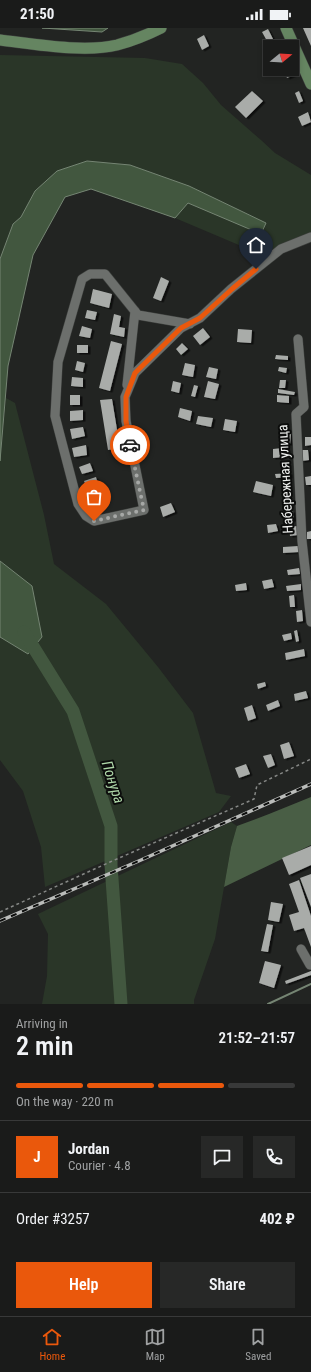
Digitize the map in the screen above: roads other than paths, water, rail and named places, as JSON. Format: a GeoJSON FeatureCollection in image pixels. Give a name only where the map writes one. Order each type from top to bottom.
{"type":"FeatureCollection","features":[{"type":"Feature","properties":{"kind":"main road"},"geometry":{"type":"LineString","coordinates":[[0,40],[86,48],[117,45],[147,35],[161,28]]}},
{"type":"Feature","properties":{"kind":"main road"},"geometry":{"type":"LineString","coordinates":[[286,28],[311,84]]}},
{"type":"Feature","properties":{"kind":"street"},"geometry":{"type":"LineString","coordinates":[[126,397],[135,373],[181,328],[200,318],[232,289],[281,249],[311,237]]}},
{"type":"Feature","properties":{"kind":"street"},"geometry":{"type":"LineString","coordinates":[[135,311],[126,397],[126,421],[144,510],[94,521],[86,516],[78,504],[55,416],[58,362],[82,279],[90,274],[105,274],[135,311],[138,315],[190,324]]}},
{"type":"Feature","properties":{"kind":"street","name":"Набережная улица"},"geometry":{"type":"LineString","coordinates":[[298,339],[307,408],[296,414],[302,541],[311,619]]}},
{"type":"Feature","properties":{"kind":"street"},"geometry":{"type":"LineString","coordinates":[[301,949],[311,965]]}},
{"type":"Feature","properties":{"kind":"waterway","name":"Понура"},"geometry":{"type":"LineString","coordinates":[[24,632],[73,711],[111,826],[111,865],[121,1004]]}},
{"type":"Feature","properties":{"kind":"waterway"},"geometry":{"type":"LineString","coordinates":[[268,1004],[311,984]]}},
{"type":"Feature","properties":{"kind":"railway"},"geometry":{"type":"LineString","coordinates":[[0,921],[311,784]]}}]}
